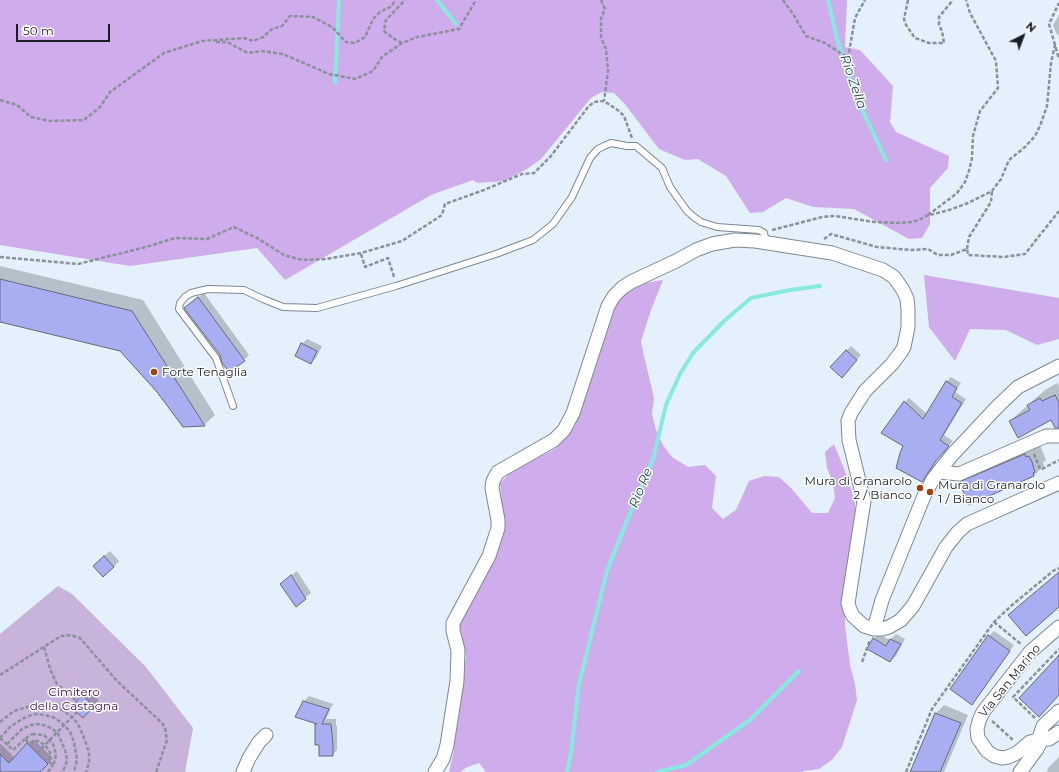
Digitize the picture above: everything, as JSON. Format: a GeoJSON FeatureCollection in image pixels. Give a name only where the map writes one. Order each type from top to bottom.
{"type":"FeatureCollection","features":[{"type":"Feature","properties":{"kind":"street"},"geometry":{"type":"LineString","coordinates":[[435,772],[443,759],[447,745],[457,681],[458,650],[453,631],[453,623],[489,556],[498,528],[492,488],[493,481],[498,472],[554,440],[564,430],[573,414],[608,306],[622,288],[631,282],[696,250],[712,244],[735,240],[765,238],[806,249],[832,253],[884,270],[894,277],[900,284],[907,298],[908,327],[906,341],[901,352],[892,364],[864,391],[851,413],[848,422],[849,440],[864,501],[848,603],[850,610],[858,622],[864,626],[874,629],[882,629],[889,627],[905,617],[913,606],[946,547],[958,532],[967,524],[1059,483]]}},
{"type":"Feature","properties":{"kind":"street"},"geometry":{"type":"LineString","coordinates":[[874,629],[882,600],[924,496],[939,472],[975,429],[1018,387],[1059,366]]}},
{"type":"Feature","properties":{"kind":"street"},"geometry":{"type":"LineString","coordinates":[[939,472],[959,474],[1053,436],[1059,430]]}},
{"type":"Feature","properties":{"kind":"street","name":"Via San Marino"},"geometry":{"type":"LineString","coordinates":[[1059,627],[1030,652],[983,712],[977,730],[978,738],[987,751],[994,756],[1002,758],[1008,757],[1016,753],[1042,732],[1059,710]]}},
{"type":"Feature","properties":{"kind":"street","name":"Via San Marino"},"geometry":{"type":"LineString","coordinates":[[1042,732],[1045,740],[1059,732]]}},
{"type":"Feature","properties":{"kind":"street","name":"Via San Marino"},"geometry":{"type":"LineString","coordinates":[[1020,772],[1038,749],[1042,732]]}},
{"type":"Feature","properties":{"kind":"street"},"geometry":{"type":"LineString","coordinates":[[243,772],[249,758],[259,742],[266,736]]}},
{"type":"Feature","properties":{"kind":"lane"},"geometry":{"type":"LineString","coordinates":[[233,406],[216,358],[179,309],[180,303],[191,293],[208,290],[244,290],[283,307],[317,308],[396,286],[496,254],[533,240],[553,224],[572,197],[590,158],[598,149],[611,143],[636,146],[662,168],[670,187],[687,211],[701,222],[717,228],[759,230],[765,238]]}},
{"type":"Feature","properties":{"kind":"path"},"geometry":{"type":"LineString","coordinates":[[0,100],[17,105],[31,117],[49,121],[84,120],[100,108],[110,92],[164,53],[202,41],[244,38],[252,41],[263,37],[272,29],[282,26],[290,16],[313,17],[332,27],[346,42],[355,43],[365,37],[373,19],[380,12],[392,6],[395,0]]}},
{"type":"Feature","properties":{"kind":"path"},"geometry":{"type":"LineString","coordinates":[[402,43],[384,31],[386,20],[405,0]]}},
{"type":"Feature","properties":{"kind":"path"},"geometry":{"type":"LineString","coordinates":[[202,41],[227,42],[248,53],[262,51],[283,54],[329,74],[355,80],[373,71],[382,58],[402,43],[417,38],[459,29],[476,0]]}},
{"type":"Feature","properties":{"kind":"path"},"geometry":{"type":"LineString","coordinates":[[600,0],[605,9],[601,18],[601,38],[606,49],[608,71],[604,101]]}},
{"type":"Feature","properties":{"kind":"path"},"geometry":{"type":"LineString","coordinates":[[783,0],[806,36],[825,43],[848,58],[855,18],[865,0]]}},
{"type":"Feature","properties":{"kind":"path"},"geometry":{"type":"LineString","coordinates":[[908,0],[904,19],[906,26],[915,38],[929,43],[944,43],[942,31],[939,25],[939,18],[953,0]]}},
{"type":"Feature","properties":{"kind":"path"},"geometry":{"type":"LineString","coordinates":[[765,238],[780,227],[822,217],[835,216],[864,221],[898,223],[919,220],[957,192],[965,182],[969,171],[972,158],[973,136],[980,111],[998,88],[996,61],[970,14],[966,0]]}},
{"type":"Feature","properties":{"kind":"path"},"geometry":{"type":"LineString","coordinates":[[1059,3],[1049,24],[1057,46],[1059,60]]}},
{"type":"Feature","properties":{"kind":"path"},"geometry":{"type":"LineString","coordinates":[[926,216],[968,203],[992,191],[1001,179],[1009,160],[1025,147],[1035,136],[1047,106],[1051,63],[1057,46]]}},
{"type":"Feature","properties":{"kind":"path"},"geometry":{"type":"LineString","coordinates":[[0,256],[78,264],[175,238],[207,239],[234,227],[258,238],[284,255],[302,260],[326,259],[361,253],[402,241],[442,215],[445,204],[522,174],[534,173],[551,156],[588,107],[594,102],[604,101],[624,116],[636,146]]}},
{"type":"Feature","properties":{"kind":"path"},"geometry":{"type":"LineString","coordinates":[[992,191],[991,202],[969,237],[967,249],[968,255],[1004,257],[1024,254],[1059,211]]}},
{"type":"Feature","properties":{"kind":"path"},"geometry":{"type":"LineString","coordinates":[[806,249],[832,234],[877,247],[911,250],[928,249],[938,255],[951,255],[967,249]]}},
{"type":"Feature","properties":{"kind":"path"},"geometry":{"type":"LineString","coordinates":[[361,253],[365,267],[388,258],[396,286]]}},
{"type":"Feature","properties":{"kind":"path"},"geometry":{"type":"LineString","coordinates":[[1032,448],[1040,469],[1059,460]]}},
{"type":"Feature","properties":{"kind":"path"},"geometry":{"type":"LineString","coordinates":[[906,772],[932,709],[994,622],[1053,570],[1059,568]]}},
{"type":"Feature","properties":{"kind":"path"},"geometry":{"type":"LineString","coordinates":[[994,622],[1018,642]]}},
{"type":"Feature","properties":{"kind":"path"},"geometry":{"type":"LineString","coordinates":[[862,662],[874,629]]}},
{"type":"Feature","properties":{"kind":"path"},"geometry":{"type":"LineString","coordinates":[[0,675],[61,636],[71,635],[80,638],[117,681],[162,723],[165,728],[167,740],[156,772]]}},
{"type":"Feature","properties":{"kind":"path"},"geometry":{"type":"LineString","coordinates":[[44,647],[50,669],[57,684],[77,701]]}},
{"type":"Feature","properties":{"kind":"path"},"geometry":{"type":"LineString","coordinates":[[1042,732],[1013,697],[1059,649]]}},
{"type":"Feature","properties":{"kind":"path"},"geometry":{"type":"LineString","coordinates":[[0,722],[14,711],[36,704],[49,705],[61,709],[72,717],[78,724],[87,745],[89,763],[86,772]]}},
{"type":"Feature","properties":{"kind":"path"},"geometry":{"type":"LineString","coordinates":[[37,753],[77,712]]}},
{"type":"Feature","properties":{"kind":"path"},"geometry":{"type":"LineString","coordinates":[[983,712],[1014,740],[1019,735]]}},
{"type":"Feature","properties":{"kind":"path"},"geometry":{"type":"LineString","coordinates":[[48,772],[53,765],[56,754],[53,744],[44,735],[32,734],[13,750],[0,738],[10,727],[22,719],[34,714],[55,718],[70,732],[77,759],[74,772]]}},
{"type":"Feature","properties":{"kind":"path"},"geometry":{"type":"LineString","coordinates":[[7,744],[22,729],[31,725],[40,724],[49,727],[57,732],[66,753],[67,761],[61,772]]}},
{"type":"Feature","properties":{"kind":"path"},"geometry":{"type":"LineString","coordinates":[[25,739],[30,744],[34,741],[38,741],[45,745],[50,752],[48,761],[53,765]]}},
{"type":"Feature","properties":{"kind":"green space","name":"Cimitero della Castagna"},"geometry":{"type":"Polygon","coordinates":[[[58,586],[72,594],[146,667],[193,728],[185,772],[0,772],[0,634],[58,586]]]}},
{"type":"Feature","properties":{"kind":"shaded area"},"geometry":{"type":"Polygon","coordinates":[[[0,0],[847,0],[845,47],[860,50],[893,86],[890,122],[896,132],[949,156],[948,168],[930,188],[930,224],[922,238],[909,239],[854,209],[813,207],[786,198],[763,212],[750,213],[726,176],[698,159],[685,160],[659,149],[624,103],[614,93],[602,92],[591,98],[541,159],[527,169],[504,181],[477,183],[473,180],[431,195],[285,280],[257,248],[130,266],[0,245],[0,0]]]}},
{"type":"Feature","properties":{"kind":"shaded area"},"geometry":{"type":"Polygon","coordinates":[[[924,275],[1059,298],[1059,339],[1037,345],[1006,330],[970,329],[955,361],[929,327],[924,275]]]}},
{"type":"Feature","properties":{"kind":"shaded area"},"geometry":{"type":"Polygon","coordinates":[[[663,280],[641,341],[654,398],[652,414],[656,430],[663,445],[672,457],[688,467],[705,465],[716,476],[712,508],[723,519],[736,510],[749,481],[764,476],[779,477],[791,488],[812,513],[828,513],[835,498],[833,483],[827,468],[825,452],[834,444],[849,481],[855,504],[855,531],[845,579],[845,625],[850,665],[857,700],[842,747],[832,760],[819,769],[803,772],[486,772],[479,763],[465,768],[461,772],[449,772],[461,702],[466,656],[459,625],[504,523],[500,484],[510,472],[555,449],[575,426],[615,305],[626,293],[639,284],[663,280]]]}},
{"type":"Feature","properties":{"kind":"building","name":"Forte Tenaglia"},"geometry":{"type":"Polygon","coordinates":[[[0,279],[132,311],[205,426],[183,427],[157,392],[120,351],[0,322],[0,279]]]}},
{"type":"Feature","properties":{"kind":"building"},"geometry":{"type":"Polygon","coordinates":[[[198,297],[245,361],[229,372],[222,363],[220,355],[184,308],[198,297]]]}},
{"type":"Feature","properties":{"kind":"building"},"geometry":{"type":"Polygon","coordinates":[[[301,343],[317,351],[311,364],[295,356],[301,343]]]}},
{"type":"Feature","properties":{"kind":"building"},"geometry":{"type":"Polygon","coordinates":[[[846,350],[857,360],[842,378],[830,367],[846,350]]]}},
{"type":"Feature","properties":{"kind":"building"},"geometry":{"type":"Polygon","coordinates":[[[946,381],[957,388],[952,397],[962,403],[940,440],[949,446],[935,462],[922,482],[896,468],[903,446],[881,433],[904,401],[923,419],[946,381]]]}},
{"type":"Feature","properties":{"kind":"building"},"geometry":{"type":"Polygon","coordinates":[[[1055,395],[1059,402],[1059,428],[1055,428],[1051,420],[1018,438],[1009,421],[1030,410],[1027,405],[1040,398],[1042,401],[1055,395]]]}},
{"type":"Feature","properties":{"kind":"building"},"geometry":{"type":"Polygon","coordinates":[[[1025,454],[1026,457],[1029,456],[1032,462],[1035,472],[1033,473],[1034,476],[969,505],[959,482],[1025,454]]]}},
{"type":"Feature","properties":{"kind":"building"},"geometry":{"type":"Polygon","coordinates":[[[104,556],[114,567],[103,577],[93,566],[104,556]]]}},
{"type":"Feature","properties":{"kind":"building"},"geometry":{"type":"Polygon","coordinates":[[[1059,572],[1059,607],[1026,636],[1008,615],[1059,572]]]}},
{"type":"Feature","properties":{"kind":"building"},"geometry":{"type":"Polygon","coordinates":[[[291,575],[306,599],[296,607],[280,584],[291,575]]]}},
{"type":"Feature","properties":{"kind":"building"},"geometry":{"type":"Polygon","coordinates":[[[988,635],[1010,651],[972,705],[950,689],[988,635]]]}},
{"type":"Feature","properties":{"kind":"building"},"geometry":{"type":"Polygon","coordinates":[[[873,638],[886,646],[890,639],[901,644],[890,662],[867,649],[873,638]]]}},
{"type":"Feature","properties":{"kind":"building"},"geometry":{"type":"Polygon","coordinates":[[[1059,655],[1059,695],[1039,717],[1019,698],[1059,655]]]}},
{"type":"Feature","properties":{"kind":"building"},"geometry":{"type":"Polygon","coordinates":[[[82,695],[94,706],[83,718],[71,707],[82,695]]]}},
{"type":"Feature","properties":{"kind":"building"},"geometry":{"type":"Polygon","coordinates":[[[303,701],[329,709],[322,724],[331,724],[333,756],[319,756],[319,745],[315,745],[315,724],[317,724],[295,717],[303,701]]]}},
{"type":"Feature","properties":{"kind":"building"},"geometry":{"type":"Polygon","coordinates":[[[935,713],[961,723],[940,772],[910,772],[935,713]]]}},
{"type":"Feature","properties":{"kind":"building"},"geometry":{"type":"Polygon","coordinates":[[[27,743],[48,764],[40,772],[0,772],[0,754],[9,763],[27,743]]]}},
{"type":"Feature","properties":{"kind":"waterway"},"geometry":{"type":"LineString","coordinates":[[335,83],[339,0]]}},
{"type":"Feature","properties":{"kind":"waterway"},"geometry":{"type":"LineString","coordinates":[[437,0],[456,24]]}},
{"type":"Feature","properties":{"kind":"waterway","name":"Rio Zella"},"geometry":{"type":"LineString","coordinates":[[828,0],[838,42],[857,99],[886,160]]}},
{"type":"Feature","properties":{"kind":"waterway","name":"Rio Re"},"geometry":{"type":"LineString","coordinates":[[567,772],[571,753],[579,684],[607,571],[653,459],[666,405],[680,374],[693,353],[724,321],[751,298],[820,286]]}},
{"type":"Feature","properties":{"kind":"waterway"},"geometry":{"type":"LineString","coordinates":[[657,772],[686,765],[750,720],[799,671]]}},
{"type":"Feature","properties":{"kind":"place","name":"Forte Tenaglia"},"geometry":{"type":"Point","coordinates":[154,372]}},
{"type":"Feature","properties":{"kind":"place","name":"Mura di Granarolo 2 / Bianco"},"geometry":{"type":"Point","coordinates":[920,488]}},
{"type":"Feature","properties":{"kind":"place","name":"Mura di Granarolo 1 / Bianco"},"geometry":{"type":"Point","coordinates":[930,492]}}]}
